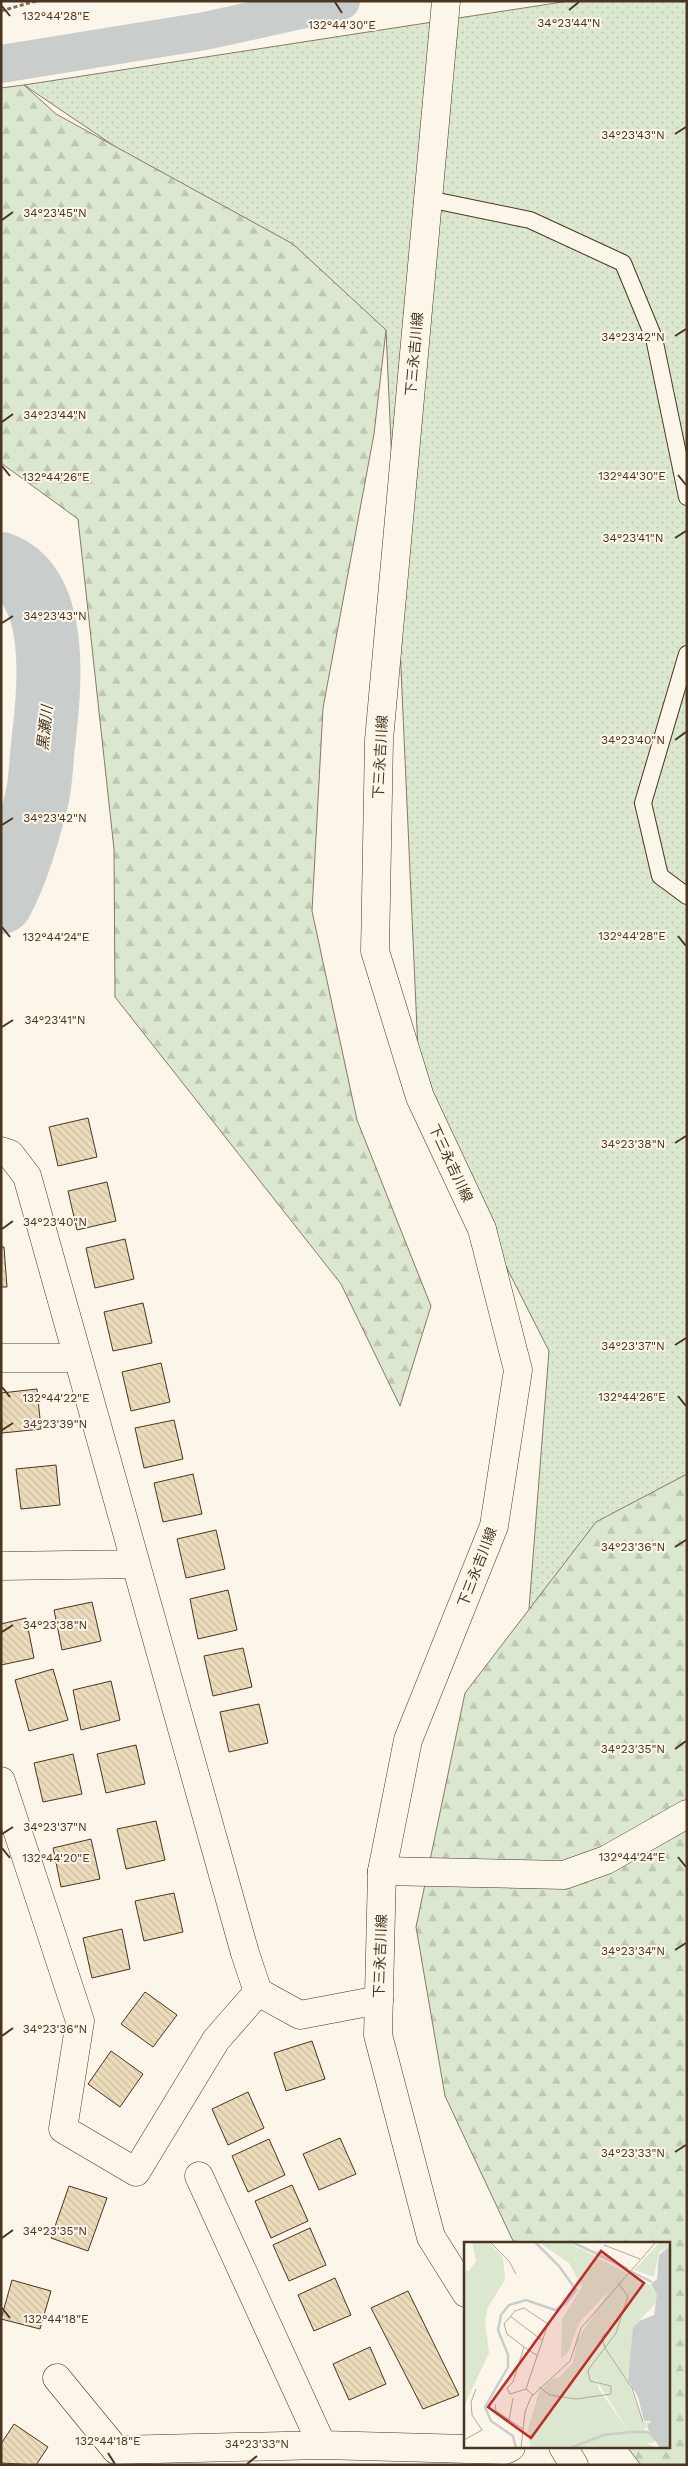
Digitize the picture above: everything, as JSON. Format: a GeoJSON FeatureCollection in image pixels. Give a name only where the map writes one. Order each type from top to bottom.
{"type":"FeatureCollection","features":[{"type":"Feature","properties":{"kind":"street","name":"下三永吉川線"},"geometry":{"type":"LineString","coordinates":[[446,1],[379,740],[374,952],[420,1097],[482,1229],[518,1370],[494,1526],[408,1740],[382,1871],[378,2035],[431,2237],[464,2289]]}},
{"type":"Feature","properties":{"kind":"street"},"geometry":{"type":"LineString","coordinates":[[1,1151],[10,1154],[27,1176],[258,1992],[300,2016],[379,2000]]}},
{"type":"Feature","properties":{"kind":"street"},"geometry":{"type":"LineString","coordinates":[[1,1358],[78,1358]]}},
{"type":"Feature","properties":{"kind":"street"},"geometry":{"type":"LineString","coordinates":[[1,1566],[136,1564]]}},
{"type":"Feature","properties":{"kind":"street"},"geometry":{"type":"LineString","coordinates":[[1,1781],[80,2021],[63,2129],[136,2172],[216,2040],[258,1992]]}},
{"type":"Feature","properties":{"kind":"street"},"geometry":{"type":"LineString","coordinates":[[382,1871],[564,1875],[606,1860],[687,1814]]}},
{"type":"Feature","properties":{"kind":"street"},"geometry":{"type":"LineString","coordinates":[[199,2176],[322,2445]]}},
{"type":"Feature","properties":{"kind":"street"},"geometry":{"type":"LineString","coordinates":[[57,2378],[116,2450],[322,2445],[505,2450],[509,2448]]}},
{"type":"Feature","properties":{"kind":"street"},"geometry":{"type":"LineString","coordinates":[[564,2448],[574,2465]]}},
{"type":"Feature","properties":{"kind":"lane"},"geometry":{"type":"LineString","coordinates":[[428,199],[530,220],[623,264],[654,338],[687,497]]}},
{"type":"Feature","properties":{"kind":"lane"},"geometry":{"type":"LineString","coordinates":[[687,654],[643,803],[660,876],[687,896]]}},
{"type":"Feature","properties":{"kind":"path"},"geometry":{"type":"LineString","coordinates":[[1,11],[36,1]]}},
{"type":"Feature","properties":{"kind":"green space"},"geometry":{"type":"Polygon","coordinates":[[[569,1],[687,1],[687,1490],[529,1609],[549,1351],[420,1097],[386,330],[24,85],[569,1]]]}},
{"type":"Feature","properties":{"kind":"green space"},"geometry":{"type":"Polygon","coordinates":[[[24,85],[56,114],[293,244],[386,330],[374,434],[323,708],[312,911],[357,1120],[431,1306],[400,1406],[341,1284],[115,997],[114,849],[78,519],[1,463],[1,88],[24,85]]]}},
{"type":"Feature","properties":{"kind":"green space"},"geometry":{"type":"Polygon","coordinates":[[[687,1474],[687,2465],[641,2465],[628,2448],[670,2448],[670,2242],[514,2242],[445,2096],[416,1927],[465,1693],[596,1522],[687,1474]]]}},
{"type":"Feature","properties":{"kind":"building"},"geometry":{"type":"Polygon","coordinates":[[[88,1118],[97,1157],[58,1166],[49,1127],[88,1118]]]}},
{"type":"Feature","properties":{"kind":"building"},"geometry":{"type":"Polygon","coordinates":[[[107,1182],[116,1221],[77,1230],[68,1191],[107,1182]]]}},
{"type":"Feature","properties":{"kind":"building"},"geometry":{"type":"Polygon","coordinates":[[[125,1239],[134,1279],[95,1288],[86,1248],[125,1239]]]}},
{"type":"Feature","properties":{"kind":"building"},"geometry":{"type":"Polygon","coordinates":[[[1,1247],[4,1247],[7,1287],[1,1287],[1,1247]]]}},
{"type":"Feature","properties":{"kind":"building"},"geometry":{"type":"Polygon","coordinates":[[[143,1303],[152,1343],[113,1351],[104,1312],[143,1303]]]}},
{"type":"Feature","properties":{"kind":"building"},"geometry":{"type":"Polygon","coordinates":[[[161,1363],[170,1402],[131,1411],[122,1372],[161,1363]]]}},
{"type":"Feature","properties":{"kind":"building"},"geometry":{"type":"Polygon","coordinates":[[[37,1389],[41,1429],[2,1433],[1,1393],[37,1389]]]}},
{"type":"Feature","properties":{"kind":"building"},"geometry":{"type":"Polygon","coordinates":[[[174,1420],[183,1459],[144,1468],[135,1428],[174,1420]]]}},
{"type":"Feature","properties":{"kind":"building"},"geometry":{"type":"Polygon","coordinates":[[[56,1465],[60,1505],[21,1509],[16,1469],[56,1465]]]}},
{"type":"Feature","properties":{"kind":"building"},"geometry":{"type":"Polygon","coordinates":[[[193,1474],[202,1514],[163,1522],[154,1483],[193,1474]]]}},
{"type":"Feature","properties":{"kind":"building"},"geometry":{"type":"Polygon","coordinates":[[[216,1530],[225,1569],[186,1578],[177,1539],[216,1530]]]}},
{"type":"Feature","properties":{"kind":"building"},"geometry":{"type":"Polygon","coordinates":[[[228,1590],[237,1630],[198,1639],[190,1599],[228,1590]]]}},
{"type":"Feature","properties":{"kind":"building"},"geometry":{"type":"Polygon","coordinates":[[[92,1602],[101,1641],[62,1650],[54,1610],[92,1602]]]}},
{"type":"Feature","properties":{"kind":"building"},"geometry":{"type":"Polygon","coordinates":[[[26,1618],[34,1658],[1,1665],[1,1624],[26,1618]]]}},
{"type":"Feature","properties":{"kind":"building"},"geometry":{"type":"Polygon","coordinates":[[[243,1648],[252,1687],[213,1696],[204,1656],[243,1648]]]}},
{"type":"Feature","properties":{"kind":"building"},"geometry":{"type":"Polygon","coordinates":[[[53,1669],[68,1720],[29,1731],[15,1680],[53,1669]]]}},
{"type":"Feature","properties":{"kind":"building"},"geometry":{"type":"Polygon","coordinates":[[[111,1681],[120,1720],[81,1730],[73,1690],[111,1681]]]}},
{"type":"Feature","properties":{"kind":"building"},"geometry":{"type":"Polygon","coordinates":[[[259,1704],[268,1743],[229,1752],[220,1712],[259,1704]]]}},
{"type":"Feature","properties":{"kind":"building"},"geometry":{"type":"Polygon","coordinates":[[[136,1745],[145,1784],[106,1793],[97,1754],[136,1745]]]}},
{"type":"Feature","properties":{"kind":"building"},"geometry":{"type":"Polygon","coordinates":[[[73,1754],[82,1794],[43,1802],[34,1763],[73,1754]]]}},
{"type":"Feature","properties":{"kind":"building"},"geometry":{"type":"Polygon","coordinates":[[[156,1821],[165,1860],[126,1869],[117,1829],[156,1821]]]}},
{"type":"Feature","properties":{"kind":"building"},"geometry":{"type":"Polygon","coordinates":[[[91,1839],[100,1879],[61,1887],[53,1848],[91,1839]]]}},
{"type":"Feature","properties":{"kind":"building"},"geometry":{"type":"Polygon","coordinates":[[[174,1893],[183,1932],[144,1941],[135,1901],[174,1893]]]}},
{"type":"Feature","properties":{"kind":"building"},"geometry":{"type":"Polygon","coordinates":[[[122,1929],[130,1969],[92,1978],[83,1938],[122,1929]]]}},
{"type":"Feature","properties":{"kind":"building"},"geometry":{"type":"Polygon","coordinates":[[[145,1992],[177,2015],[153,2047],[121,2024],[145,1992]]]}},
{"type":"Feature","properties":{"kind":"building"},"geometry":{"type":"Polygon","coordinates":[[[312,2041],[325,2079],[286,2091],[274,2053],[312,2041]]]}},
{"type":"Feature","properties":{"kind":"building"},"geometry":{"type":"Polygon","coordinates":[[[111,2051],[143,2074],[120,2107],[88,2084],[111,2051]]]}},
{"type":"Feature","properties":{"kind":"building"},"geometry":{"type":"Polygon","coordinates":[[[248,2092],[264,2128],[228,2145],[212,2109],[248,2092]]]}},
{"type":"Feature","properties":{"kind":"building"},"geometry":{"type":"Polygon","coordinates":[[[340,2138],[356,2174],[319,2190],[303,2154],[340,2138]]]}},
{"type":"Feature","properties":{"kind":"building"},"geometry":{"type":"Polygon","coordinates":[[[269,2139],[285,2175],[248,2192],[232,2156],[269,2139]]]}},
{"type":"Feature","properties":{"kind":"building"},"geometry":{"type":"Polygon","coordinates":[[[292,2185],[308,2221],[271,2238],[255,2201],[292,2185]]]}},
{"type":"Feature","properties":{"kind":"building"},"geometry":{"type":"Polygon","coordinates":[[[69,2186],[107,2198],[88,2251],[51,2238],[69,2186]]]}},
{"type":"Feature","properties":{"kind":"building"},"geometry":{"type":"Polygon","coordinates":[[[310,2228],[326,2265],[289,2281],[273,2245],[310,2228]]]}},
{"type":"Feature","properties":{"kind":"building"},"geometry":{"type":"Polygon","coordinates":[[[335,2278],[351,2315],[314,2331],[298,2295],[335,2278]]]}},
{"type":"Feature","properties":{"kind":"building"},"geometry":{"type":"Polygon","coordinates":[[[12,2280],[51,2291],[40,2329],[1,2319],[12,2280]]]}},
{"type":"Feature","properties":{"kind":"building"},"geometry":{"type":"Polygon","coordinates":[[[408,2291],[459,2395],[423,2409],[371,2308],[408,2291]]]}},
{"type":"Feature","properties":{"kind":"building"},"geometry":{"type":"Polygon","coordinates":[[[370,2347],[386,2384],[349,2400],[333,2364],[370,2347]]]}},
{"type":"Feature","properties":{"kind":"building"},"geometry":{"type":"Polygon","coordinates":[[[14,2424],[48,2447],[36,2465],[1,2463],[1,2444],[14,2424]]]}},
{"type":"Feature","properties":{"kind":"waterway"},"geometry":{"type":"LineString","coordinates":[[1,64],[205,31],[341,1]]}},
{"type":"Feature","properties":{"kind":"waterway","name":"黒瀬川"},"geometry":{"type":"LineString","coordinates":[[1,564],[21,577],[34,595],[43,618],[47,644],[48,671],[48,698],[37,798],[26,838],[1,902]]}}]}
